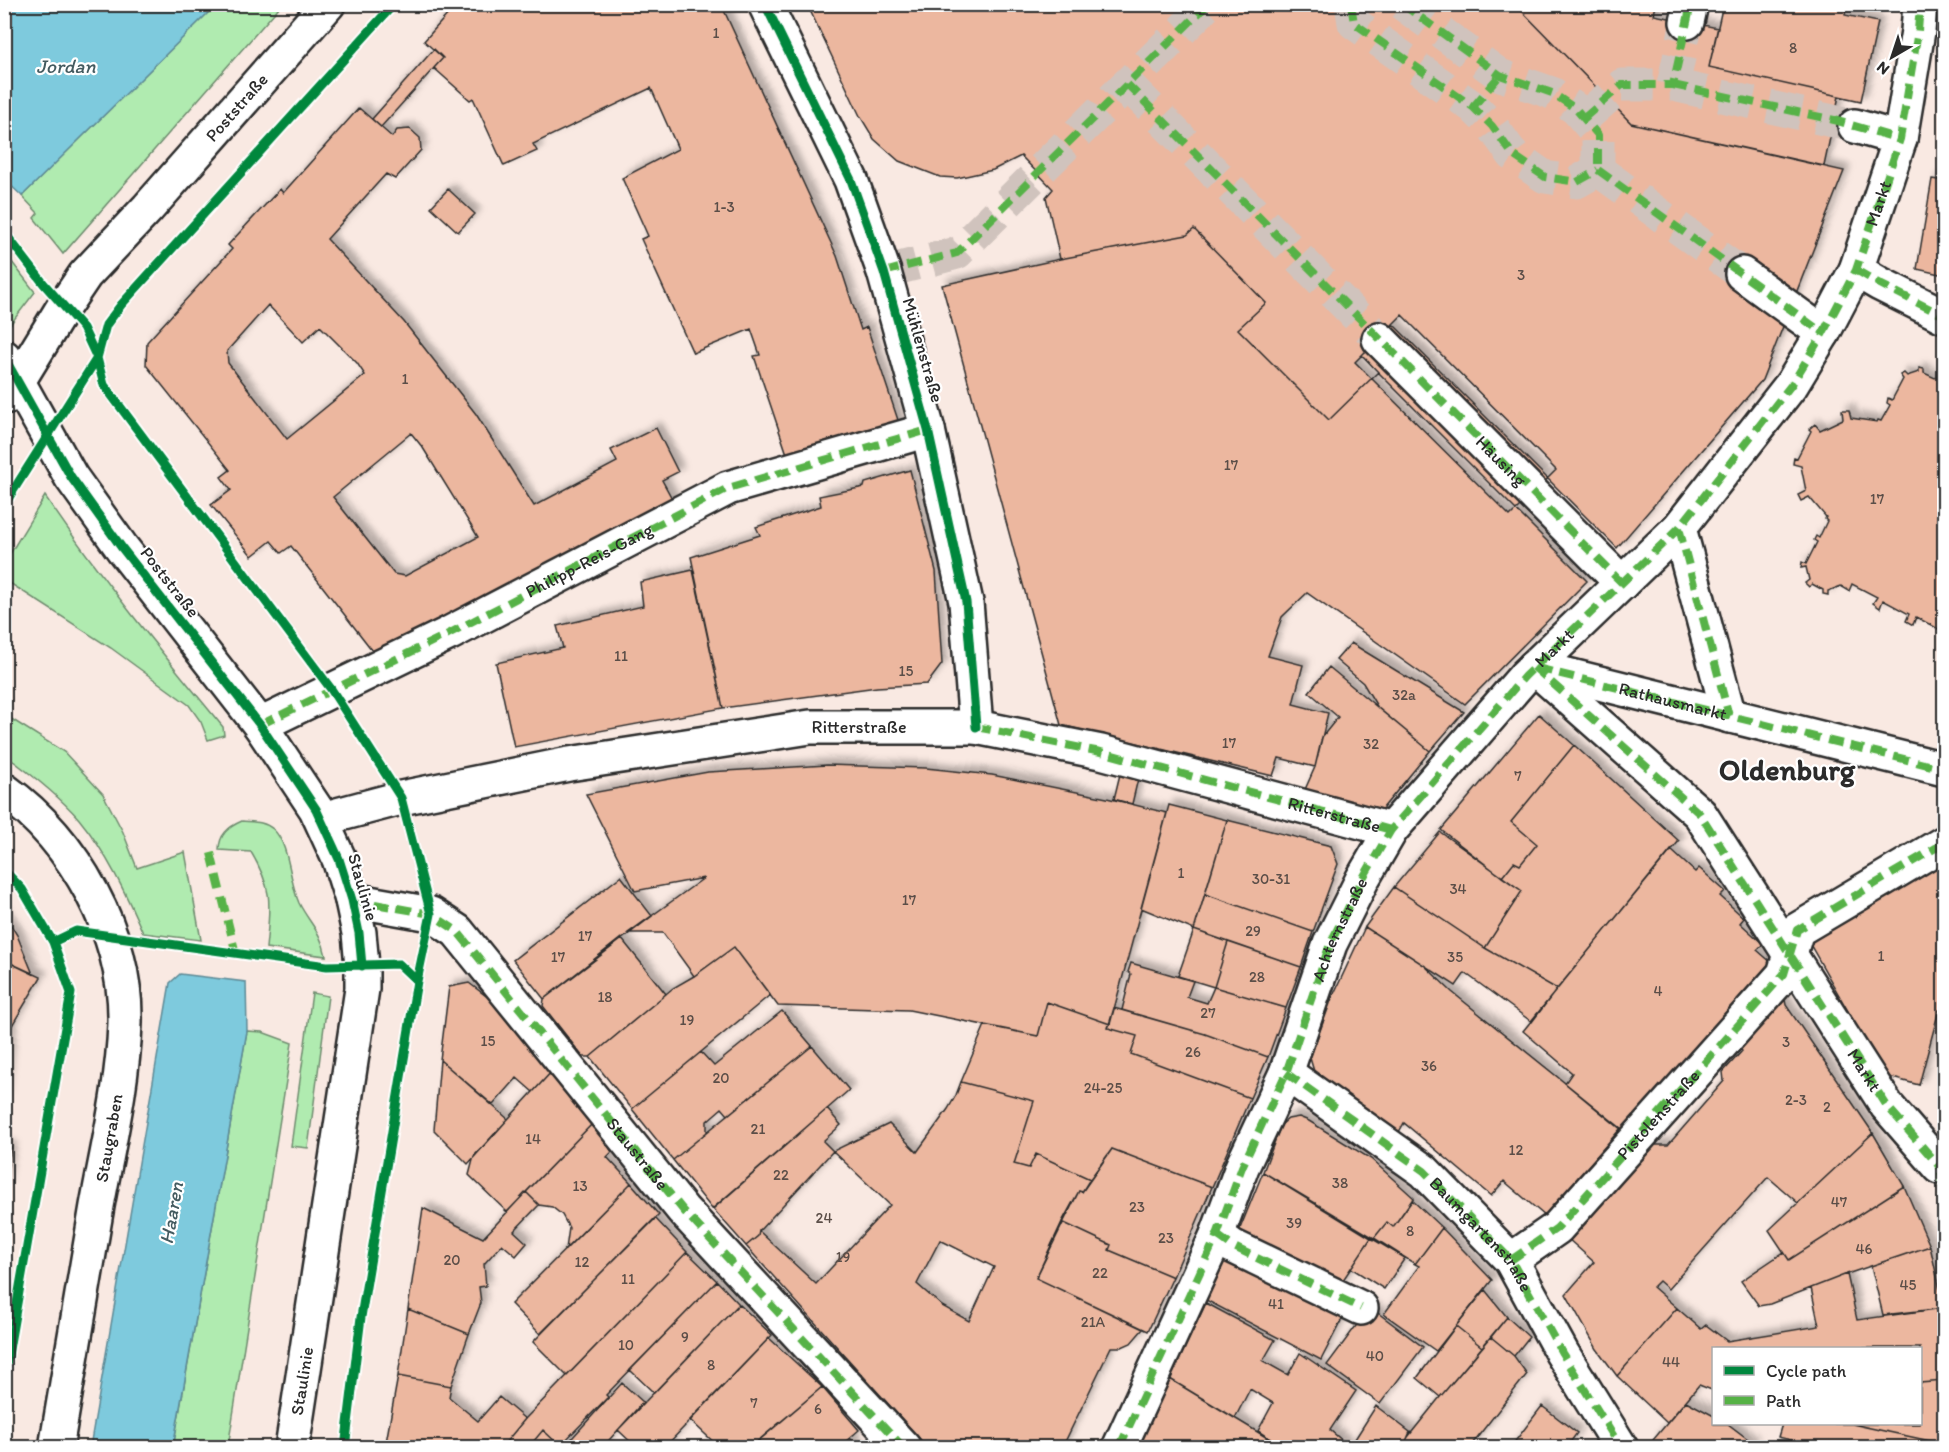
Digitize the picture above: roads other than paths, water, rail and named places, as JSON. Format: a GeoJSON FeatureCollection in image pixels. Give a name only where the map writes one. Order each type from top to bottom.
{"type":"FeatureCollection","features":[{"type":"Feature","properties":{"kind":"street","name":"Poststraße"},"geometry":{"type":"LineString","coordinates":[[322,819],[260,724],[122,548],[71,477],[9,380],[85,275],[156,199],[328,4]]}},
{"type":"Feature","properties":{"kind":"street","name":"Mühlenstraße"},"geometry":{"type":"LineString","coordinates":[[765,4],[851,180],[884,272],[928,430],[966,602],[976,727]]}},
{"type":"Feature","properties":{"kind":"street"},"geometry":{"type":"LineString","coordinates":[[1920,11],[1944,10]]}},
{"type":"Feature","properties":{"kind":"street","name":"Markt"},"geometry":{"type":"LineString","coordinates":[[1920,11],[1900,139],[1856,270],[1823,333],[1792,384],[1679,528],[1534,667],[1700,814],[1887,1106],[1943,1169]]}},
{"type":"Feature","properties":{"kind":"street"},"geometry":{"type":"LineString","coordinates":[[1855,126],[1900,139]]}},
{"type":"Feature","properties":{"kind":"street"},"geometry":{"type":"LineString","coordinates":[[1856,270],[1944,316]]}},
{"type":"Feature","properties":{"kind":"street"},"geometry":{"type":"LineString","coordinates":[[1742,274],[1823,333]]}},
{"type":"Feature","properties":{"kind":"street","name":"Häusing"},"geometry":{"type":"LineString","coordinates":[[1379,339],[1622,583]]}},
{"type":"Feature","properties":{"kind":"street","name":"Philipp-Reis-Gang"},"geometry":{"type":"LineString","coordinates":[[260,724],[450,633],[728,488],[928,430]]}},
{"type":"Feature","properties":{"kind":"street","name":"Rathausmarkt"},"geometry":{"type":"LineString","coordinates":[[1534,667],[1729,716],[1679,528]]}},
{"type":"Feature","properties":{"kind":"street","name":"Achternstraße"},"geometry":{"type":"LineString","coordinates":[[1119,1448],[1217,1235],[1242,1167],[1286,1073],[1330,944],[1362,878],[1391,830],[1534,667]]}},
{"type":"Feature","properties":{"kind":"street"},"geometry":{"type":"LineString","coordinates":[[1729,716],[1944,769]]}},
{"type":"Feature","properties":{"kind":"street","name":"Ritterstraße"},"geometry":{"type":"LineString","coordinates":[[322,819],[401,798],[569,764],[810,727],[976,727],[1101,752],[1391,830]]}},
{"type":"Feature","properties":{"kind":"street","name":"Staugraben"},"geometry":{"type":"LineString","coordinates":[[4,790],[36,815],[78,868],[112,936],[123,994],[125,1020],[116,1100],[56,1448]]}},
{"type":"Feature","properties":{"kind":"street","name":"Staulinie"},"geometry":{"type":"LineString","coordinates":[[292,1448],[362,989],[360,944],[352,900],[339,859],[322,819]]}},
{"type":"Feature","properties":{"kind":"street"},"geometry":{"type":"LineString","coordinates":[[1790,953],[1797,930],[1944,843]]}},
{"type":"Feature","properties":{"kind":"street","name":"Staustraße"},"geometry":{"type":"LineString","coordinates":[[352,900],[431,914],[457,931],[683,1210],[904,1448]]}},
{"type":"Feature","properties":{"kind":"street","name":"Pistolenstraße"},"geometry":{"type":"LineString","coordinates":[[1510,1260],[1557,1228],[1784,974],[1790,953]]}},
{"type":"Feature","properties":{"kind":"street","name":"Baumgartenstraße"},"geometry":{"type":"LineString","coordinates":[[1286,1073],[1424,1171],[1510,1260],[1562,1353],[1621,1448]]}},
{"type":"Feature","properties":{"kind":"street"},"geometry":{"type":"LineString","coordinates":[[1217,1235],[1232,1246],[1361,1308]]}},
{"type":"Feature","properties":{"kind":"water","name":"Jordan"},"geometry":{"type":"Polygon","coordinates":[[[4,5],[216,5],[22,196],[5,180],[4,5]]]}},
{"type":"Feature","properties":{"kind":"water","name":"Haaren"},"geometry":{"type":"Polygon","coordinates":[[[180,974],[246,982],[247,1031],[173,1447],[90,1447],[170,983],[180,974]]]}},
{"type":"Feature","properties":{"kind":"tunnel"},"geometry":{"type":"LineString","coordinates":[[884,272],[957,253],[1208,4]]}},
{"type":"Feature","properties":{"kind":"tunnel"},"geometry":{"type":"LineString","coordinates":[[1351,4],[1354,23],[1473,107],[1492,126],[1513,155],[1545,177],[1577,182],[1598,170]]}},
{"type":"Feature","properties":{"kind":"tunnel"},"geometry":{"type":"LineString","coordinates":[[1402,4],[1500,75],[1552,93],[1576,109],[1598,135],[1598,170]]}},
{"type":"Feature","properties":{"kind":"tunnel"},"geometry":{"type":"LineString","coordinates":[[1584,118],[1622,85],[1673,85],[1687,22]]}},
{"type":"Feature","properties":{"kind":"tunnel"},"geometry":{"type":"LineString","coordinates":[[1127,84],[1379,339]]}},
{"type":"Feature","properties":{"kind":"tunnel"},"geometry":{"type":"LineString","coordinates":[[1673,85],[1855,126]]}},
{"type":"Feature","properties":{"kind":"tunnel"},"geometry":{"type":"LineString","coordinates":[[1598,170],[1742,274]]}},
{"type":"Feature","properties":{"kind":"district","name":"Oldenburg"},"geometry":{"type":"Point","coordinates":[1787,770]}}]}
